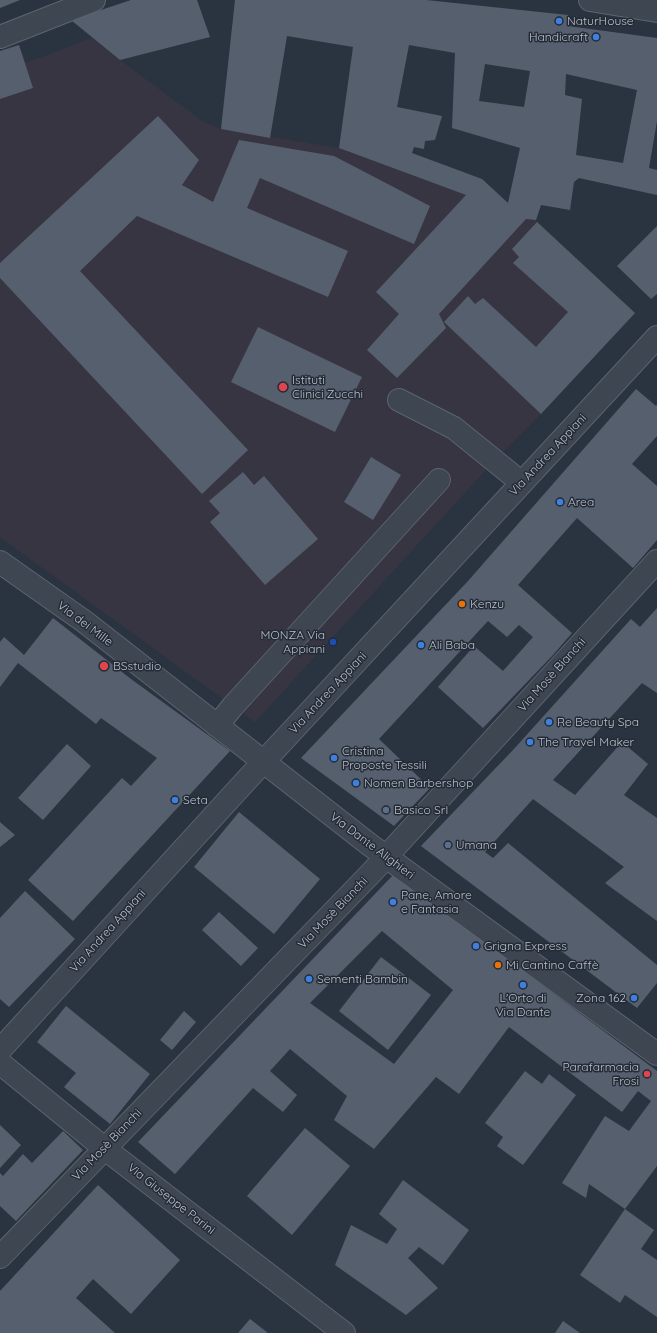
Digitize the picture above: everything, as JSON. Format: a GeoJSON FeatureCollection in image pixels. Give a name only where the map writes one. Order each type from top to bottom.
{"type":"FeatureCollection","features":[{"type":"Feature","properties":{"kind":"street"},"geometry":{"type":"LineString","coordinates":[[0,37],[94,0]]}},
{"type":"Feature","properties":{"kind":"street"},"geometry":{"type":"LineString","coordinates":[[590,0],[657,11]]}},
{"type":"Feature","properties":{"kind":"street","name":"Via Andrea Appiani"},"geometry":{"type":"LineString","coordinates":[[0,1050],[657,337]]}},
{"type":"Feature","properties":{"kind":"street"},"geometry":{"type":"LineString","coordinates":[[399,400],[454,428],[522,483]]}},
{"type":"Feature","properties":{"kind":"street"},"geometry":{"type":"LineString","coordinates":[[217,726],[233,706],[439,480]]}},
{"type":"Feature","properties":{"kind":"street","name":"Via Mosè Bianchi"},"geometry":{"type":"LineString","coordinates":[[0,1257],[386,857],[657,561]]}},
{"type":"Feature","properties":{"kind":"street","name":"Via dei Mille"},"geometry":{"type":"LineString","coordinates":[[0,562],[85,622],[263,763]]}},
{"type":"Feature","properties":{"kind":"street","name":"Via Dante Alighieri"},"geometry":{"type":"LineString","coordinates":[[263,763],[386,857],[657,1054]]}},
{"type":"Feature","properties":{"kind":"street","name":"Via Giuseppe Parini"},"geometry":{"type":"LineString","coordinates":[[0,1063],[104,1148],[344,1333]]}},
{"type":"Feature","properties":{"kind":"shaded area","name":"Istituti Clinici Zucchi"},"geometry":{"type":"Polygon","coordinates":[[[92,38],[203,122],[221,129],[339,148],[466,195],[482,179],[526,219],[536,220],[635,313],[541,414],[494,461],[255,722],[0,537],[0,51],[19,45],[26,63],[92,38]]]}},
{"type":"Feature","properties":{"kind":"building"},"geometry":{"type":"Polygon","coordinates":[[[0,0],[20,0],[0,8],[0,0]]]}},
{"type":"Feature","properties":{"kind":"building"},"geometry":{"type":"Polygon","coordinates":[[[131,0],[197,0],[210,37],[120,60],[71,20],[131,0]]]}},
{"type":"Feature","properties":{"kind":"building"},"geometry":{"type":"Polygon","coordinates":[[[235,0],[426,0],[568,15],[568,26],[657,38],[657,121],[649,168],[657,170],[657,195],[579,178],[574,182],[570,210],[541,205],[536,220],[526,219],[439,314],[446,328],[397,378],[367,350],[399,314],[376,292],[466,195],[339,148],[353,47],[287,36],[270,138],[221,129],[235,0]],[[409,45],[397,107],[442,116],[435,140],[425,141],[424,149],[414,147],[412,153],[482,179],[508,203],[520,148],[452,128],[455,53],[409,45]],[[485,64],[479,101],[524,107],[530,71],[485,64]],[[566,74],[565,95],[582,99],[576,155],[623,163],[637,90],[566,74]]]}},
{"type":"Feature","properties":{"kind":"building"},"geometry":{"type":"Polygon","coordinates":[[[19,45],[33,88],[0,99],[0,51],[19,45]]]}},
{"type":"Feature","properties":{"kind":"building"},"geometry":{"type":"Polygon","coordinates":[[[158,116],[199,160],[182,185],[213,202],[239,140],[334,156],[430,206],[414,244],[260,178],[247,208],[348,251],[328,297],[137,216],[80,271],[248,450],[202,494],[0,278],[0,263],[158,116]]]}},
{"type":"Feature","properties":{"kind":"building"},"geometry":{"type":"Polygon","coordinates":[[[537,222],[635,313],[541,414],[444,322],[468,296],[475,304],[483,298],[536,347],[568,312],[513,263],[519,257],[512,249],[537,222]]]}},
{"type":"Feature","properties":{"kind":"building"},"geometry":{"type":"Polygon","coordinates":[[[657,226],[657,294],[651,299],[617,266],[657,226]]]}},
{"type":"Feature","properties":{"kind":"building"},"geometry":{"type":"Polygon","coordinates":[[[258,327],[362,377],[335,432],[231,382],[258,327]]]}},
{"type":"Feature","properties":{"kind":"building"},"geometry":{"type":"Polygon","coordinates":[[[636,389],[656,406],[657,405],[657,436],[632,464],[657,486],[657,540],[633,568],[577,518],[518,585],[572,633],[553,655],[483,728],[438,687],[474,646],[503,671],[533,637],[519,625],[507,637],[488,621],[379,739],[430,788],[394,826],[301,758],[468,581],[636,389]]]}},
{"type":"Feature","properties":{"kind":"building"},"geometry":{"type":"Polygon","coordinates":[[[371,457],[401,475],[373,520],[344,502],[371,457]]]}},
{"type":"Feature","properties":{"kind":"building"},"geometry":{"type":"Polygon","coordinates":[[[243,472],[254,485],[264,476],[318,539],[265,585],[210,522],[220,513],[209,501],[243,472]]]}},
{"type":"Feature","properties":{"kind":"building"},"geometry":{"type":"Polygon","coordinates":[[[657,608],[657,693],[642,683],[553,780],[575,795],[622,742],[648,764],[624,795],[657,818],[657,921],[605,883],[624,867],[533,799],[485,852],[493,858],[508,843],[657,965],[657,983],[637,1008],[421,846],[513,750],[631,619],[640,627],[657,608]]]}},
{"type":"Feature","properties":{"kind":"building"},"geometry":{"type":"Polygon","coordinates":[[[53,618],[131,679],[230,751],[73,921],[28,880],[122,778],[131,786],[157,758],[101,718],[96,724],[18,663],[0,687],[0,642],[4,637],[24,655],[53,618]]]}},
{"type":"Feature","properties":{"kind":"building"},"geometry":{"type":"Polygon","coordinates":[[[67,744],[91,766],[43,820],[18,798],[67,744]]]}},
{"type":"Feature","properties":{"kind":"building"},"geometry":{"type":"Polygon","coordinates":[[[239,812],[320,879],[274,934],[194,867],[239,812]]]}},
{"type":"Feature","properties":{"kind":"building"},"geometry":{"type":"Polygon","coordinates":[[[0,822],[15,835],[0,847],[0,822]]]}},
{"type":"Feature","properties":{"kind":"building"},"geometry":{"type":"Polygon","coordinates":[[[394,874],[657,1071],[657,1166],[625,1209],[589,1184],[586,1198],[562,1183],[605,1116],[629,1131],[651,1101],[638,1091],[622,1112],[509,1027],[459,1094],[436,1077],[374,1149],[334,1120],[347,1096],[290,1049],[270,1071],[297,1095],[283,1112],[253,1088],[175,1174],[138,1142],[394,874]],[[382,931],[310,1003],[394,1064],[453,990],[382,931]]]}},
{"type":"Feature","properties":{"kind":"building"},"geometry":{"type":"Polygon","coordinates":[[[25,891],[75,939],[9,1007],[0,999],[0,918],[25,891]]]}},
{"type":"Feature","properties":{"kind":"building"},"geometry":{"type":"Polygon","coordinates":[[[219,912],[258,948],[241,966],[202,930],[219,912]]]}},
{"type":"Feature","properties":{"kind":"building"},"geometry":{"type":"Polygon","coordinates":[[[381,957],[431,995],[388,1050],[339,1011],[381,957]]]}},
{"type":"Feature","properties":{"kind":"building"},"geometry":{"type":"Polygon","coordinates":[[[66,1006],[150,1074],[110,1124],[64,1087],[76,1073],[37,1042],[66,1006]]]}},
{"type":"Feature","properties":{"kind":"building"},"geometry":{"type":"Polygon","coordinates":[[[184,1011],[196,1022],[172,1050],[160,1040],[184,1011]]]}},
{"type":"Feature","properties":{"kind":"building"},"geometry":{"type":"Polygon","coordinates":[[[525,1071],[542,1084],[549,1074],[576,1095],[523,1165],[497,1146],[503,1137],[485,1123],[525,1071]]]}},
{"type":"Feature","properties":{"kind":"building"},"geometry":{"type":"Polygon","coordinates":[[[0,1125],[21,1145],[0,1168],[0,1125]]]}},
{"type":"Feature","properties":{"kind":"building"},"geometry":{"type":"Polygon","coordinates":[[[305,1128],[350,1166],[292,1235],[247,1196],[305,1128]]]}},
{"type":"Feature","properties":{"kind":"building"},"geometry":{"type":"Polygon","coordinates":[[[63,1131],[83,1150],[16,1221],[0,1206],[0,1173],[3,1176],[23,1154],[32,1163],[63,1131]]]}},
{"type":"Feature","properties":{"kind":"building"},"geometry":{"type":"Polygon","coordinates":[[[403,1180],[469,1230],[443,1265],[419,1247],[408,1258],[438,1288],[406,1315],[335,1265],[351,1225],[387,1244],[397,1229],[379,1214],[403,1180]]]}},
{"type":"Feature","properties":{"kind":"building"},"geometry":{"type":"Polygon","coordinates":[[[98,1185],[180,1260],[131,1314],[93,1279],[76,1298],[115,1333],[0,1333],[0,1291],[98,1185]]]}},
{"type":"Feature","properties":{"kind":"building"},"geometry":{"type":"Polygon","coordinates":[[[625,1209],[654,1230],[641,1249],[657,1260],[657,1317],[625,1295],[620,1303],[580,1275],[625,1209]]]}},
{"type":"Feature","properties":{"kind":"building"},"geometry":{"type":"Polygon","coordinates":[[[250,1319],[268,1333],[238,1333],[250,1319]]]}},
{"type":"Feature","properties":{"kind":"building"},"geometry":{"type":"Polygon","coordinates":[[[563,1321],[580,1333],[555,1333],[563,1321]]]}},
{"type":"Feature","properties":{"kind":"place","name":"NaturHouse"},"geometry":{"type":"Point","coordinates":[559,21]}},
{"type":"Feature","properties":{"kind":"place","name":"Handicraft"},"geometry":{"type":"Point","coordinates":[596,37]}},
{"type":"Feature","properties":{"kind":"place","name":"Istituti Clinici Zucchi"},"geometry":{"type":"Point","coordinates":[283,387]}},
{"type":"Feature","properties":{"kind":"place","name":"Area"},"geometry":{"type":"Point","coordinates":[560,502]}},
{"type":"Feature","properties":{"kind":"place","name":"Kenzu"},"geometry":{"type":"Point","coordinates":[462,604]}},
{"type":"Feature","properties":{"kind":"place","name":"MONZA Via Appiani"},"geometry":{"type":"Point","coordinates":[333,642]}},
{"type":"Feature","properties":{"kind":"place","name":"Ali Baba"},"geometry":{"type":"Point","coordinates":[421,645]}},
{"type":"Feature","properties":{"kind":"place","name":"BSstudio"},"geometry":{"type":"Point","coordinates":[104,666]}},
{"type":"Feature","properties":{"kind":"place","name":"Re Beauty Spa"},"geometry":{"type":"Point","coordinates":[549,722]}},
{"type":"Feature","properties":{"kind":"place","name":"The Travel Maker"},"geometry":{"type":"Point","coordinates":[530,742]}},
{"type":"Feature","properties":{"kind":"place","name":"Cristina Proposte Tessili"},"geometry":{"type":"Point","coordinates":[334,758]}},
{"type":"Feature","properties":{"kind":"place","name":"Nomen Barbershop"},"geometry":{"type":"Point","coordinates":[356,783]}},
{"type":"Feature","properties":{"kind":"place","name":"Seta"},"geometry":{"type":"Point","coordinates":[175,800]}},
{"type":"Feature","properties":{"kind":"place","name":"Basico Srl"},"geometry":{"type":"Point","coordinates":[386,810]}},
{"type":"Feature","properties":{"kind":"place","name":"Umana"},"geometry":{"type":"Point","coordinates":[448,845]}},
{"type":"Feature","properties":{"kind":"place","name":"Pane, Amore e Fantasia"},"geometry":{"type":"Point","coordinates":[393,902]}},
{"type":"Feature","properties":{"kind":"place","name":"Grigna Express"},"geometry":{"type":"Point","coordinates":[476,946]}},
{"type":"Feature","properties":{"kind":"place","name":"Mi Cantino Caffè"},"geometry":{"type":"Point","coordinates":[498,965]}},
{"type":"Feature","properties":{"kind":"place","name":"Sementi Bambin"},"geometry":{"type":"Point","coordinates":[309,979]}},
{"type":"Feature","properties":{"kind":"place","name":"L'Orto di Via Dante"},"geometry":{"type":"Point","coordinates":[523,985]}},
{"type":"Feature","properties":{"kind":"place","name":"Zona 162"},"geometry":{"type":"Point","coordinates":[634,998]}},
{"type":"Feature","properties":{"kind":"place","name":"Parafarmacia Frosi"},"geometry":{"type":"Point","coordinates":[647,1074]}}]}
